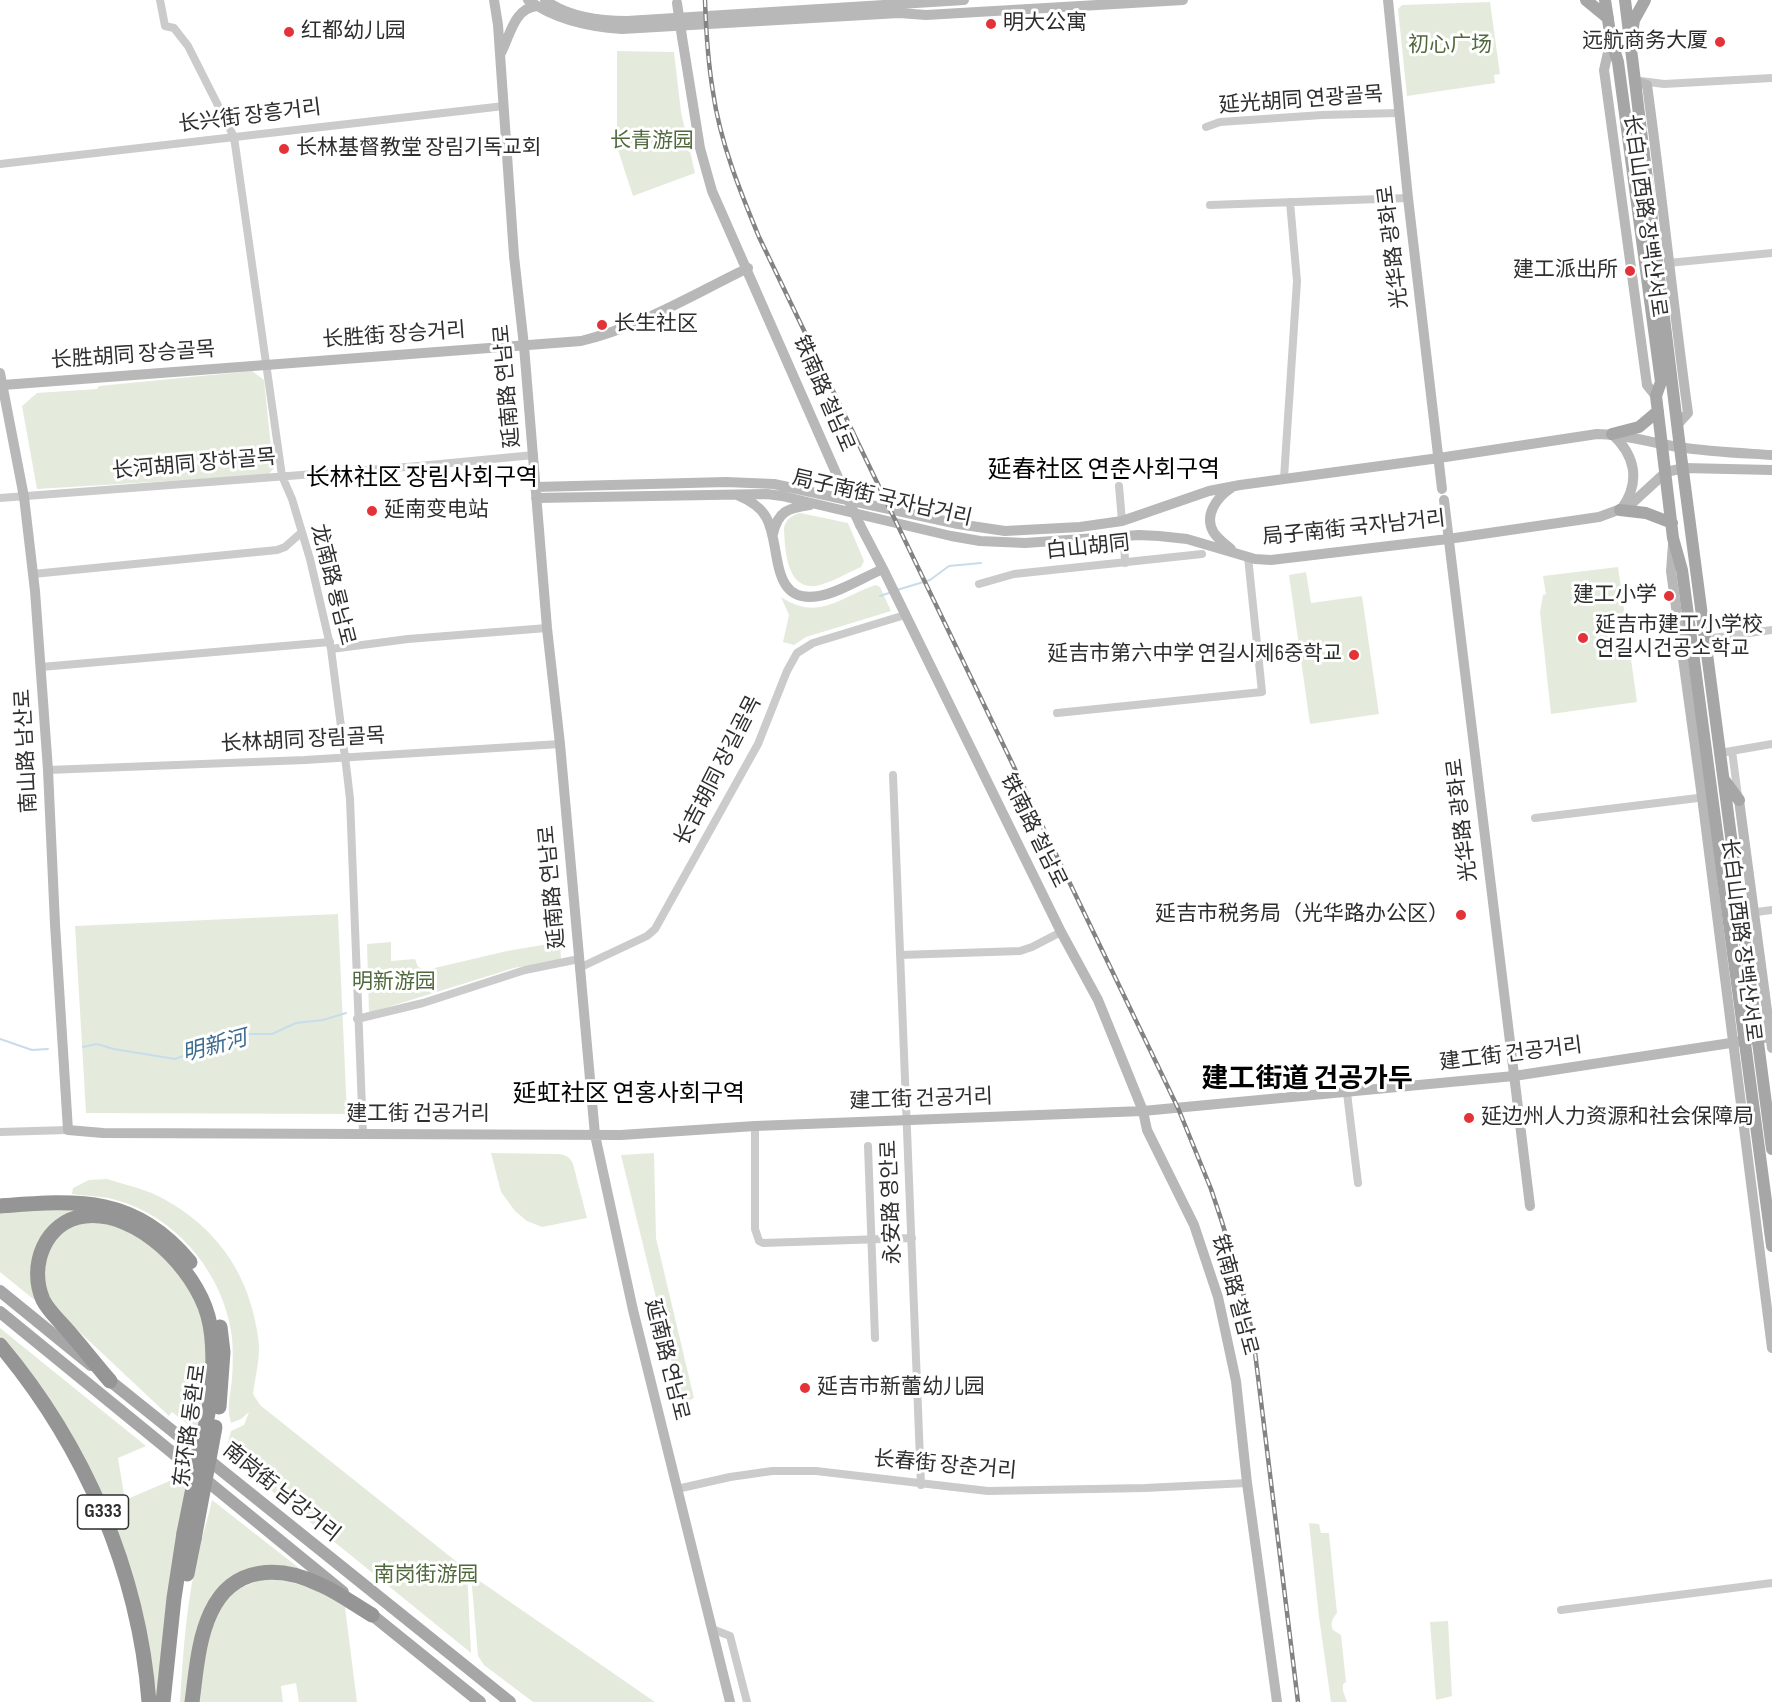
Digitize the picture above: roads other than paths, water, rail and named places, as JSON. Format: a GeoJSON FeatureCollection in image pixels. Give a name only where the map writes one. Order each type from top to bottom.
{"type":"FeatureCollection","features":[{"type":"Feature","properties":{"kind":"highway","name":"东环路 동환로"},"geometry":{"type":"LineString","coordinates":[[0,1206],[54,1202],[100,1205],[135,1216],[177,1245],[198,1271],[217,1314],[223,1352],[222,1395],[215,1403]]}},
{"type":"Feature","properties":{"kind":"highway"},"geometry":{"type":"LineString","coordinates":[[110,1381],[44,1303],[38,1281],[39,1259],[48,1238],[62,1226],[84,1216],[112,1218],[137,1228],[171,1255],[187,1273],[208,1317],[215,1403],[189,1536],[174,1598],[163,1702]]}},
{"type":"Feature","properties":{"kind":"highway","name":"G333"},"geometry":{"type":"LineString","coordinates":[[0,1345],[43,1401],[90,1481],[98,1500],[133,1606],[146,1665],[149,1702]]}},
{"type":"Feature","properties":{"kind":"highway"},"geometry":{"type":"LineString","coordinates":[[172,1702],[189,1536]]}},
{"type":"Feature","properties":{"kind":"highway"},"geometry":{"type":"LineString","coordinates":[[192,1702],[199,1655],[211,1611],[223,1593],[247,1577],[274,1572],[302,1577],[322,1585],[372,1615]]}},
{"type":"Feature","properties":{"kind":"main road","name":"延南路 연남로"},"geometry":{"type":"LineString","coordinates":[[494,0],[547,628],[560,744],[595,1135],[633,1310],[730,1702]]}},
{"type":"Feature","properties":{"kind":"main road"},"geometry":{"type":"LineString","coordinates":[[536,2],[585,17],[627,21],[964,0]]}},
{"type":"Feature","properties":{"kind":"main road"},"geometry":{"type":"LineString","coordinates":[[536,2],[572,22],[622,29],[899,13],[926,15],[1059,3],[1183,0]]}},
{"type":"Feature","properties":{"kind":"main road","name":"光华路 광화로"},"geometry":{"type":"LineString","coordinates":[[1388,0],[1398,113],[1442,489]]}},
{"type":"Feature","properties":{"kind":"main road"},"geometry":{"type":"LineString","coordinates":[[1586,0],[1608,18]]}},
{"type":"Feature","properties":{"kind":"main road","name":"长白山西路 장백산서로"},"geometry":{"type":"LineString","coordinates":[[1605,0],[1611,39],[1618,62],[1661,382],[1656,396],[1673,538],[1682,570],[1707,796],[1745,1042],[1772,1246]]}},
{"type":"Feature","properties":{"kind":"main road","name":"长白山西路 장백산서로"},"geometry":{"type":"LineString","coordinates":[[1625,0],[1705,639],[1726,752],[1724,780],[1771,1041]]}},
{"type":"Feature","properties":{"kind":"main road"},"geometry":{"type":"LineString","coordinates":[[1631,46],[1634,20],[1645,0]]}},
{"type":"Feature","properties":{"kind":"main road","name":"铁南路 철남로"},"geometry":{"type":"LineString","coordinates":[[676,1],[700,148],[709,180],[840,483],[1061,932],[1098,1000],[1143,1111],[1147,1130],[1197,1233],[1218,1297],[1236,1381],[1247,1483],[1277,1702]]}},
{"type":"Feature","properties":{"kind":"main road"},"geometry":{"type":"LineString","coordinates":[[500,56],[518,17],[536,2]]}},
{"type":"Feature","properties":{"kind":"main road","name":"长白山西路 장백산서로"},"geometry":{"type":"LineString","coordinates":[[1634,81],[1647,85],[1688,413],[1678,424]]}},
{"type":"Feature","properties":{"kind":"main road","name":"长胜街 장승거리"},"geometry":{"type":"LineString","coordinates":[[267,365],[581,341],[635,323],[748,268]]}},
{"type":"Feature","properties":{"kind":"main road","name":"长胜胡同 장승골목"},"geometry":{"type":"LineString","coordinates":[[2,386],[267,365]]}},
{"type":"Feature","properties":{"kind":"main road","name":"南山路 남산로"},"geometry":{"type":"LineString","coordinates":[[0,374],[24,496],[33,574],[48,770],[68,1130]]}},
{"type":"Feature","properties":{"kind":"main road"},"geometry":{"type":"LineString","coordinates":[[1612,434],[1639,427],[1658,411]]}},
{"type":"Feature","properties":{"kind":"main road","name":"局子南街 국자남거리"},"geometry":{"type":"LineString","coordinates":[[536,493],[726,482],[774,484],[958,524],[1005,531],[1122,521],[1209,491],[1234,486],[1597,434],[1612,434],[1680,448],[1772,455]]}},
{"type":"Feature","properties":{"kind":"main road"},"geometry":{"type":"LineString","coordinates":[[1612,434],[1627,449],[1633,467],[1632,486],[1620,510],[1646,513],[1672,523]]}},
{"type":"Feature","properties":{"kind":"main road"},"geometry":{"type":"LineString","coordinates":[[1666,472],[1684,468],[1772,470]]}},
{"type":"Feature","properties":{"kind":"main road","name":"局子南街 국자남거리"},"geometry":{"type":"LineString","coordinates":[[536,493],[782,496],[980,541],[1025,543],[1124,536],[1159,536],[1188,539],[1248,557],[1271,560],[1448,539],[1599,517],[1629,506],[1666,472]]}},
{"type":"Feature","properties":{"kind":"main road"},"geometry":{"type":"LineString","coordinates":[[1234,486],[1217,500],[1210,516],[1215,534],[1236,553]]}},
{"type":"Feature","properties":{"kind":"main road"},"geometry":{"type":"LineString","coordinates":[[736,494],[755,504],[768,519],[782,581],[788,588],[802,596],[825,595],[883,569]]}},
{"type":"Feature","properties":{"kind":"main road","name":"光华路 광화로"},"geometry":{"type":"LineString","coordinates":[[1444,501],[1530,1206]]}},
{"type":"Feature","properties":{"kind":"main road"},"geometry":{"type":"LineString","coordinates":[[773,535],[776,522],[784,512],[791,508],[818,504]]}},
{"type":"Feature","properties":{"kind":"main road"},"geometry":{"type":"LineString","coordinates":[[1724,780],[1739,800]]}},
{"type":"Feature","properties":{"kind":"main road","name":"长白山西路 장백산서로"},"geometry":{"type":"LineString","coordinates":[[1739,800],[1748,913],[1745,1042],[1772,1348]]}},
{"type":"Feature","properties":{"kind":"main road","name":"建工街 건공거리"},"geometry":{"type":"LineString","coordinates":[[68,1130],[103,1133],[621,1135],[754,1126],[1143,1111],[1514,1076],[1745,1042],[1771,1041]]}},
{"type":"Feature","properties":{"kind":"main road","name":"长白山西路 장백산서로"},"geometry":{"type":"LineString","coordinates":[[1745,1042],[1772,1149]]}},
{"type":"Feature","properties":{"kind":"main road","name":"南岗街 남강거리"},"geometry":{"type":"LineString","coordinates":[[0,1291],[510,1702]]}},
{"type":"Feature","properties":{"kind":"main road","name":"南岗街 남강거리"},"geometry":{"type":"LineString","coordinates":[[0,1312],[480,1702]]}},
{"type":"Feature","properties":{"kind":"street","name":"龙南路 룡남로"},"geometry":{"type":"LineString","coordinates":[[160,0],[165,26],[174,28],[188,46],[234,137],[282,476],[302,532],[330,646],[350,799],[363,1134]]}},
{"type":"Feature","properties":{"kind":"street"},"geometry":{"type":"LineString","coordinates":[[1634,81],[1664,84],[1772,78]]}},
{"type":"Feature","properties":{"kind":"street","name":"长兴街 장흥거리"},"geometry":{"type":"LineString","coordinates":[[0,164],[504,106]]}},
{"type":"Feature","properties":{"kind":"street","name":"延光胡同 연광골목"},"geometry":{"type":"LineString","coordinates":[[1206,127],[1220,122],[1322,115],[1398,113]]}},
{"type":"Feature","properties":{"kind":"street"},"geometry":{"type":"LineString","coordinates":[[1210,205],[1408,198]]}},
{"type":"Feature","properties":{"kind":"street"},"geometry":{"type":"LineString","coordinates":[[1284,478],[1297,282],[1290,202]]}},
{"type":"Feature","properties":{"kind":"street"},"geometry":{"type":"LineString","coordinates":[[1668,263],[1772,253]]}},
{"type":"Feature","properties":{"kind":"street","name":"长河胡同 장하골목"},"geometry":{"type":"LineString","coordinates":[[0,498],[534,455]]}},
{"type":"Feature","properties":{"kind":"street"},"geometry":{"type":"LineString","coordinates":[[1119,486],[1122,521]]}},
{"type":"Feature","properties":{"kind":"street"},"geometry":{"type":"LineString","coordinates":[[33,574],[277,550],[285,547],[302,532]]}},
{"type":"Feature","properties":{"kind":"street"},"geometry":{"type":"LineString","coordinates":[[1124,536],[1125,562]]}},
{"type":"Feature","properties":{"kind":"street","name":"白山胡同"},"geometry":{"type":"LineString","coordinates":[[979,584],[1002,576],[1202,554]]}},
{"type":"Feature","properties":{"kind":"street"},"geometry":{"type":"LineString","coordinates":[[1057,713],[1262,692],[1248,557]]}},
{"type":"Feature","properties":{"kind":"street","name":"长吉胡同 장길골목"},"geometry":{"type":"LineString","coordinates":[[357,1019],[423,1003],[525,970],[579,964],[647,936],[655,929],[755,749],[787,670],[797,653],[813,643],[904,612]]}},
{"type":"Feature","properties":{"kind":"street"},"geometry":{"type":"LineString","coordinates":[[41,667],[547,628]]}},
{"type":"Feature","properties":{"kind":"street"},"geometry":{"type":"LineString","coordinates":[[1705,639],[1772,630]]}},
{"type":"Feature","properties":{"kind":"street","name":"长林胡同 장림골목"},"geometry":{"type":"LineString","coordinates":[[48,770],[344,757],[560,744]]}},
{"type":"Feature","properties":{"kind":"street"},"geometry":{"type":"LineString","coordinates":[[1739,800],[1726,752],[1772,744]]}},
{"type":"Feature","properties":{"kind":"street","name":"永安路 영안로"},"geometry":{"type":"LineString","coordinates":[[893,775],[921,1485]]}},
{"type":"Feature","properties":{"kind":"street"},"geometry":{"type":"LineString","coordinates":[[1535,818],[1707,796]]}},
{"type":"Feature","properties":{"kind":"street"},"geometry":{"type":"LineString","coordinates":[[1748,913],[1772,910]]}},
{"type":"Feature","properties":{"kind":"street"},"geometry":{"type":"LineString","coordinates":[[900,955],[1020,951],[1061,932]]}},
{"type":"Feature","properties":{"kind":"street"},"geometry":{"type":"LineString","coordinates":[[1347,1093],[1358,1183]]}},
{"type":"Feature","properties":{"kind":"street"},"geometry":{"type":"LineString","coordinates":[[754,1126],[754,1229],[759,1241],[763,1243],[912,1238]]}},
{"type":"Feature","properties":{"kind":"street"},"geometry":{"type":"LineString","coordinates":[[0,1131],[68,1130]]}},
{"type":"Feature","properties":{"kind":"street"},"geometry":{"type":"LineString","coordinates":[[868,1146],[875,1338]]}},
{"type":"Feature","properties":{"kind":"street","name":"长春街 장춘거리"},"geometry":{"type":"LineString","coordinates":[[678,1489],[730,1477],[772,1471],[816,1471],[988,1491],[1145,1488],[1247,1483]]}},
{"type":"Feature","properties":{"kind":"street"},"geometry":{"type":"LineString","coordinates":[[1561,1610],[1772,1583]]}},
{"type":"Feature","properties":{"kind":"street"},"geometry":{"type":"LineString","coordinates":[[712,1629],[730,1636],[747,1702]]}},
{"type":"Feature","properties":{"kind":"waterway","name":"明新河"},"geometry":{"type":"LineString","coordinates":[[897,590],[930,580],[949,566],[981,563]]}},
{"type":"Feature","properties":{"kind":"waterway","name":"明新河"},"geometry":{"type":"LineString","coordinates":[[880,596],[892,592]]}},
{"type":"Feature","properties":{"kind":"waterway","name":"明新河"},"geometry":{"type":"LineString","coordinates":[[83,1047],[97,1044],[175,1059],[230,1039],[250,1034],[272,1034],[296,1023],[323,1020],[346,1013]]}},
{"type":"Feature","properties":{"kind":"waterway","name":"明新河"},"geometry":{"type":"LineString","coordinates":[[0,1039],[32,1050],[48,1049]]}},
{"type":"Feature","properties":{"kind":"railway"},"geometry":{"type":"LineString","coordinates":[[705,0],[711,81],[720,129],[759,237],[1178,1108],[1211,1189],[1245,1300],[1253,1336],[1298,1702]]}},
{"type":"Feature","properties":{"kind":"place","name":"明大公寓"},"geometry":{"type":"Point","coordinates":[991,24]}},
{"type":"Feature","properties":{"kind":"place","name":"红都幼儿园"},"geometry":{"type":"Point","coordinates":[289,32]}},
{"type":"Feature","properties":{"kind":"place","name":"远航商务大厦"},"geometry":{"type":"Point","coordinates":[1720,42]}},
{"type":"Feature","properties":{"kind":"place","name":"长林基督教堂 장림기독교회"},"geometry":{"type":"Point","coordinates":[284,149]}},
{"type":"Feature","properties":{"kind":"place","name":"建工派出所"},"geometry":{"type":"Point","coordinates":[1630,271]}},
{"type":"Feature","properties":{"kind":"place","name":"长生社区"},"geometry":{"type":"Point","coordinates":[602,325]}},
{"type":"Feature","properties":{"kind":"place","name":"延南变电站"},"geometry":{"type":"Point","coordinates":[372,511]}},
{"type":"Feature","properties":{"kind":"place","name":"建工小学"},"geometry":{"type":"Point","coordinates":[1669,596]}},
{"type":"Feature","properties":{"kind":"place","name":"延吉市建工小学校 연길시건공소학교"},"geometry":{"type":"Point","coordinates":[1583,638]}},
{"type":"Feature","properties":{"kind":"place","name":"延吉市第六中学 연길시제6중학교"},"geometry":{"type":"Point","coordinates":[1354,655]}},
{"type":"Feature","properties":{"kind":"place","name":"延吉市税务局（光华路办公区）"},"geometry":{"type":"Point","coordinates":[1461,915]}},
{"type":"Feature","properties":{"kind":"place","name":"延边州人力资源和社会保障局"},"geometry":{"type":"Point","coordinates":[1469,1118]}},
{"type":"Feature","properties":{"kind":"place","name":"延吉市新蕾幼儿园"},"geometry":{"type":"Point","coordinates":[805,1388]}},
{"type":"Feature","properties":{"kind":"district","name":"延春社区 연춘사회구역"},"geometry":{"type":"Point","coordinates":[1104,471]}},
{"type":"Feature","properties":{"kind":"district","name":"长林社区 장림사회구역"},"geometry":{"type":"Point","coordinates":[422,479]}},
{"type":"Feature","properties":{"kind":"district","name":"建工街道 건공가두"},"geometry":{"type":"Point","coordinates":[1307,1080]}},
{"type":"Feature","properties":{"kind":"district","name":"延虹社区 연홍사회구역"},"geometry":{"type":"Point","coordinates":[629,1095]}},
{"type":"Feature","properties":{"kind":"park label","name":"初心广场"},"geometry":{"type":"Point","coordinates":[1450,46]}},
{"type":"Feature","properties":{"kind":"park label","name":"长青游园"},"geometry":{"type":"Point","coordinates":[652,142]}},
{"type":"Feature","properties":{"kind":"park label","name":"明新游园"},"geometry":{"type":"Point","coordinates":[394,983]}},
{"type":"Feature","properties":{"kind":"park label","name":"南岗街游园"},"geometry":{"type":"Point","coordinates":[426,1576]}}]}
